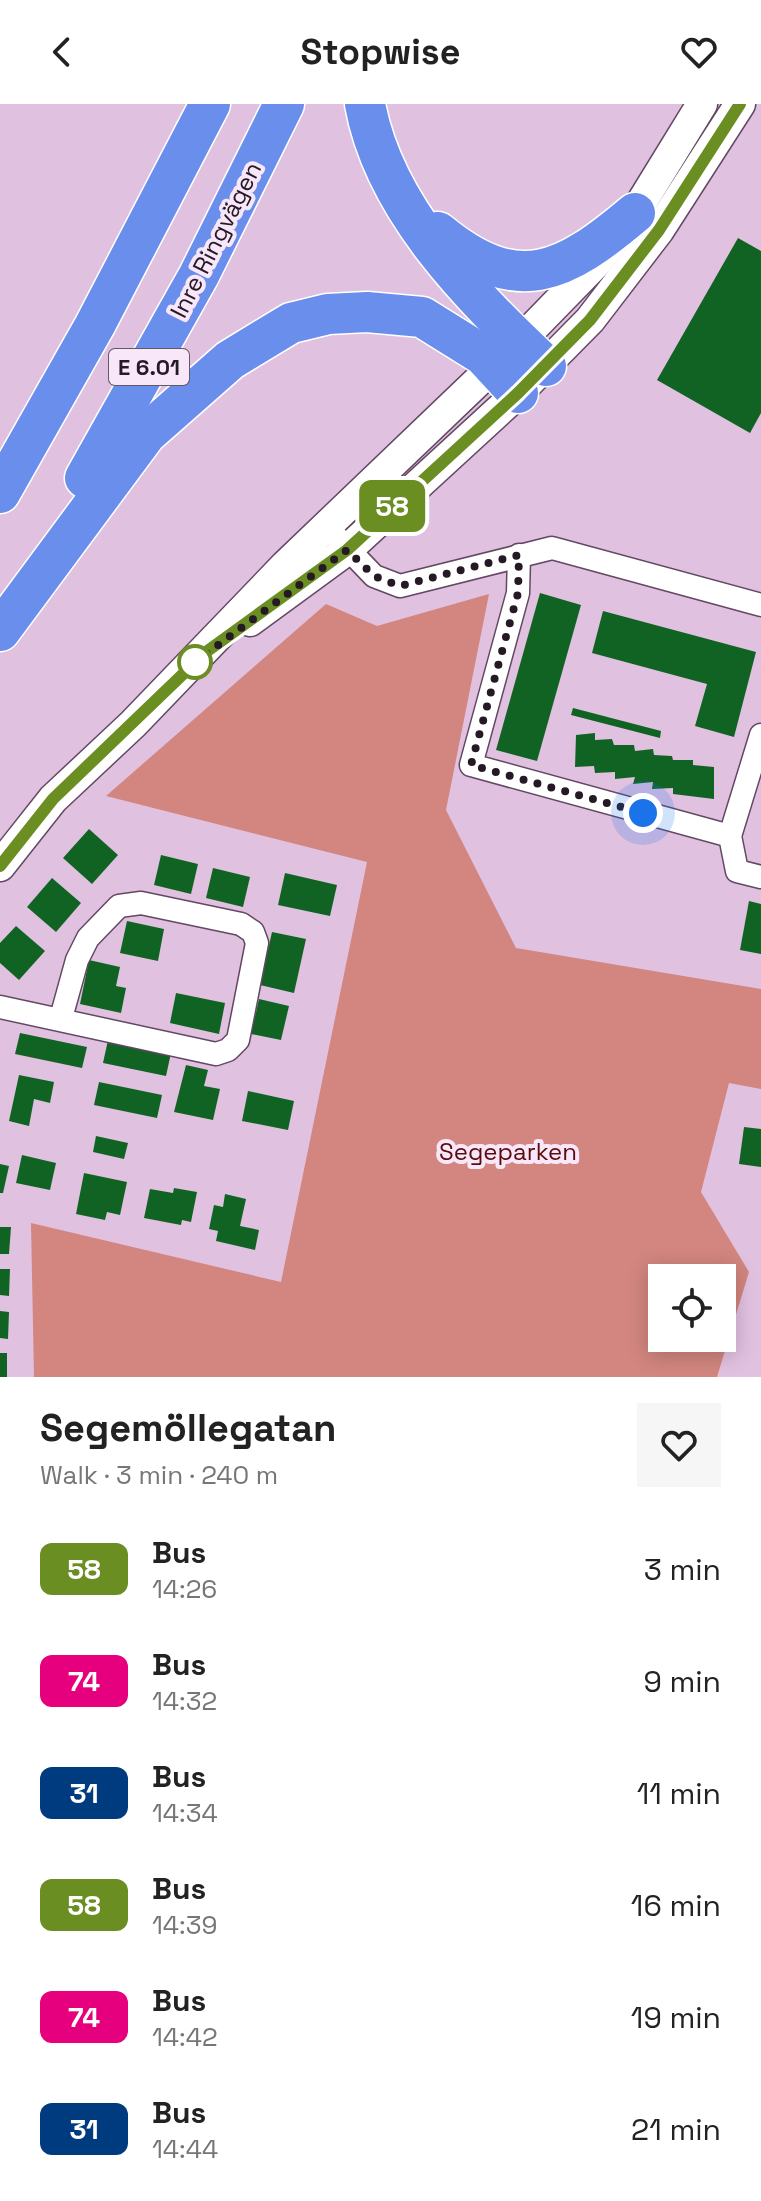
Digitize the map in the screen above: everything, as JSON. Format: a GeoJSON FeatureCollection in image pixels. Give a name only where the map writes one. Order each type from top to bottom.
{"type":"FeatureCollection","features":[{"type":"Feature","properties":{"kind":"highway","name":"E 6.01"},"geometry":{"type":"LineString","coordinates":[[0,493],[132,257],[210,104]]}},
{"type":"Feature","properties":{"kind":"highway","name":"Inre Ringvägen"},"geometry":{"type":"LineString","coordinates":[[0,623],[153,360],[284,104]]}},
{"type":"Feature","properties":{"kind":"highway"},"geometry":{"type":"LineString","coordinates":[[365,104],[382,162],[402,199],[465,283],[519,366]]}},
{"type":"Feature","properties":{"kind":"highway"},"geometry":{"type":"LineString","coordinates":[[402,199],[459,250],[492,265],[519,272],[547,270],[579,257],[635,213]]}},
{"type":"Feature","properties":{"kind":"highway"},"geometry":{"type":"LineString","coordinates":[[0,631],[146,434],[230,360],[291,323],[328,314],[395,312],[422,317],[519,366]]}},
{"type":"Feature","properties":{"kind":"street"},"geometry":{"type":"LineString","coordinates":[[206,652],[347,550],[519,366],[635,213],[702,104]]}},
{"type":"Feature","properties":{"kind":"street"},"geometry":{"type":"LineString","coordinates":[[0,866],[53,799],[206,652],[326,526],[519,366],[590,320],[649,243],[740,104]]}},
{"type":"Feature","properties":{"kind":"street"},"geometry":{"type":"LineString","coordinates":[[326,526],[374,576],[400,586],[519,555],[562,548],[761,605]]}},
{"type":"Feature","properties":{"kind":"street"},"geometry":{"type":"LineString","coordinates":[[519,555],[518,593],[471,765],[730,836]]}},
{"type":"Feature","properties":{"kind":"street"},"geometry":{"type":"LineString","coordinates":[[761,735],[730,836],[737,871],[761,877]]}},
{"type":"Feature","properties":{"kind":"street"},"geometry":{"type":"LineString","coordinates":[[0,1007],[216,1054],[228,1050],[238,1040],[257,943],[253,932],[241,924],[141,903],[119,906],[88,938],[77,960],[61,1018]]}},
{"type":"Feature","properties":{"kind":"green space","name":"Segeparken"},"geometry":{"type":"Polygon","coordinates":[[[489,594],[446,810],[516,948],[761,989],[761,1089],[729,1083],[701,1192],[749,1272],[736,1315],[736,1264],[648,1264],[648,1352],[725,1352],[717,1377],[34,1377],[31,1223],[281,1282],[367,862],[106,796],[326,604],[377,626],[489,594]]]}},
{"type":"Feature","properties":{"kind":"building"},"geometry":{"type":"Polygon","coordinates":[[[738,238],[761,251],[761,413],[750,433],[657,380],[738,238]]]}},
{"type":"Feature","properties":{"kind":"building"},"geometry":{"type":"Polygon","coordinates":[[[540,593],[581,605],[537,761],[496,750],[540,593]]]}},
{"type":"Feature","properties":{"kind":"building"},"geometry":{"type":"Polygon","coordinates":[[[603,611],[756,652],[734,737],[695,726],[707,684],[592,653],[603,611]]]}},
{"type":"Feature","properties":{"kind":"building"},"geometry":{"type":"Polygon","coordinates":[[[573,708],[661,731],[660,738],[571,715],[573,708]]]}},
{"type":"Feature","properties":{"kind":"building"},"geometry":{"type":"Polygon","coordinates":[[[595,733],[595,740],[612,739],[614,745],[634,745],[635,751],[653,749],[654,755],[672,756],[673,760],[693,760],[693,765],[714,767],[714,799],[673,794],[673,788],[652,789],[653,782],[633,784],[635,777],[615,779],[615,772],[595,773],[594,766],[575,767],[576,735],[595,733]]]}},
{"type":"Feature","properties":{"kind":"building"},"geometry":{"type":"Polygon","coordinates":[[[89,829],[118,855],[92,884],[63,858],[89,829]]]}},
{"type":"Feature","properties":{"kind":"building"},"geometry":{"type":"Polygon","coordinates":[[[161,855],[198,864],[191,894],[154,885],[161,855]]]}},
{"type":"Feature","properties":{"kind":"building"},"geometry":{"type":"Polygon","coordinates":[[[213,868],[250,877],[243,907],[206,898],[213,868]]]}},
{"type":"Feature","properties":{"kind":"building"},"geometry":{"type":"Polygon","coordinates":[[[285,873],[337,885],[330,916],[278,905],[285,873]]]}},
{"type":"Feature","properties":{"kind":"building"},"geometry":{"type":"Polygon","coordinates":[[[52,878],[81,903],[56,932],[27,907],[52,878]]]}},
{"type":"Feature","properties":{"kind":"building"},"geometry":{"type":"Polygon","coordinates":[[[749,901],[761,904],[761,954],[740,950],[749,901]]]}},
{"type":"Feature","properties":{"kind":"building"},"geometry":{"type":"Polygon","coordinates":[[[127,921],[164,929],[158,961],[120,953],[127,921]]]}},
{"type":"Feature","properties":{"kind":"building"},"geometry":{"type":"Polygon","coordinates":[[[16,926],[45,951],[19,980],[0,963],[0,943],[16,926]]]}},
{"type":"Feature","properties":{"kind":"building"},"geometry":{"type":"Polygon","coordinates":[[[272,932],[306,939],[294,993],[260,985],[272,932]]]}},
{"type":"Feature","properties":{"kind":"building"},"geometry":{"type":"Polygon","coordinates":[[[89,960],[120,967],[116,986],[126,988],[121,1013],[80,1004],[89,960]]]}},
{"type":"Feature","properties":{"kind":"building"},"geometry":{"type":"Polygon","coordinates":[[[176,993],[225,1003],[219,1034],[170,1023],[176,993]]]}},
{"type":"Feature","properties":{"kind":"building"},"geometry":{"type":"Polygon","coordinates":[[[259,999],[289,1006],[281,1040],[251,1034],[259,999]]]}},
{"type":"Feature","properties":{"kind":"building"},"geometry":{"type":"Polygon","coordinates":[[[20,1033],[87,1047],[82,1068],[15,1054],[20,1033]]]}},
{"type":"Feature","properties":{"kind":"building"},"geometry":{"type":"Polygon","coordinates":[[[108,1040],[171,1053],[166,1076],[103,1063],[108,1040]]]}},
{"type":"Feature","properties":{"kind":"building"},"geometry":{"type":"Polygon","coordinates":[[[186,1065],[208,1070],[204,1086],[220,1089],[213,1120],[174,1112],[186,1065]]]}},
{"type":"Feature","properties":{"kind":"building"},"geometry":{"type":"Polygon","coordinates":[[[19,1075],[54,1082],[50,1103],[34,1099],[29,1126],[9,1121],[19,1075]]]}},
{"type":"Feature","properties":{"kind":"building"},"geometry":{"type":"Polygon","coordinates":[[[99,1082],[162,1095],[157,1118],[94,1105],[99,1082]]]}},
{"type":"Feature","properties":{"kind":"building"},"geometry":{"type":"Polygon","coordinates":[[[248,1091],[294,1101],[288,1130],[242,1121],[248,1091]]]}},
{"type":"Feature","properties":{"kind":"building"},"geometry":{"type":"Polygon","coordinates":[[[744,1127],[761,1129],[761,1167],[739,1164],[744,1127]]]}},
{"type":"Feature","properties":{"kind":"building"},"geometry":{"type":"Polygon","coordinates":[[[96,1136],[128,1143],[124,1159],[93,1152],[96,1136]]]}},
{"type":"Feature","properties":{"kind":"building"},"geometry":{"type":"Polygon","coordinates":[[[22,1155],[56,1163],[50,1190],[16,1183],[22,1155]]]}},
{"type":"Feature","properties":{"kind":"building"},"geometry":{"type":"Polygon","coordinates":[[[0,1164],[9,1166],[3,1193],[0,1193],[0,1164]]]}},
{"type":"Feature","properties":{"kind":"building"},"geometry":{"type":"Polygon","coordinates":[[[84,1173],[127,1182],[120,1215],[107,1212],[105,1220],[76,1214],[84,1173]]]}},
{"type":"Feature","properties":{"kind":"building"},"geometry":{"type":"Polygon","coordinates":[[[174,1188],[197,1192],[191,1222],[182,1220],[181,1225],[144,1218],[150,1189],[173,1193],[174,1188]]]}},
{"type":"Feature","properties":{"kind":"building"},"geometry":{"type":"Polygon","coordinates":[[[225,1194],[246,1199],[240,1226],[259,1230],[255,1250],[216,1241],[218,1231],[209,1229],[214,1205],[223,1207],[225,1194]]]}},
{"type":"Feature","properties":{"kind":"building"},"geometry":{"type":"Polygon","coordinates":[[[0,1227],[11,1227],[9,1254],[0,1254],[0,1227]]]}},
{"type":"Feature","properties":{"kind":"building"},"geometry":{"type":"Polygon","coordinates":[[[0,1269],[10,1269],[9,1296],[0,1295],[0,1269]]]}},
{"type":"Feature","properties":{"kind":"building"},"geometry":{"type":"Polygon","coordinates":[[[0,1311],[9,1312],[8,1339],[0,1338],[0,1311]]]}},
{"type":"Feature","properties":{"kind":"building"},"geometry":{"type":"Polygon","coordinates":[[[0,1353],[7,1353],[7,1377],[0,1377],[0,1353]]]}},
{"type":"Feature","properties":{"kind":"bus line","name":"58"},"geometry":{"type":"LineString","coordinates":[[0,866],[53,799],[206,652],[347,550],[518,393],[590,320],[659,230],[740,104]]}},
{"type":"Feature","properties":{"kind":"route"},"geometry":{"type":"LineString","coordinates":[[195,662],[347,550],[374,576],[385,583],[400,586],[519,555],[518,593],[471,765],[643,813]]}}]}
